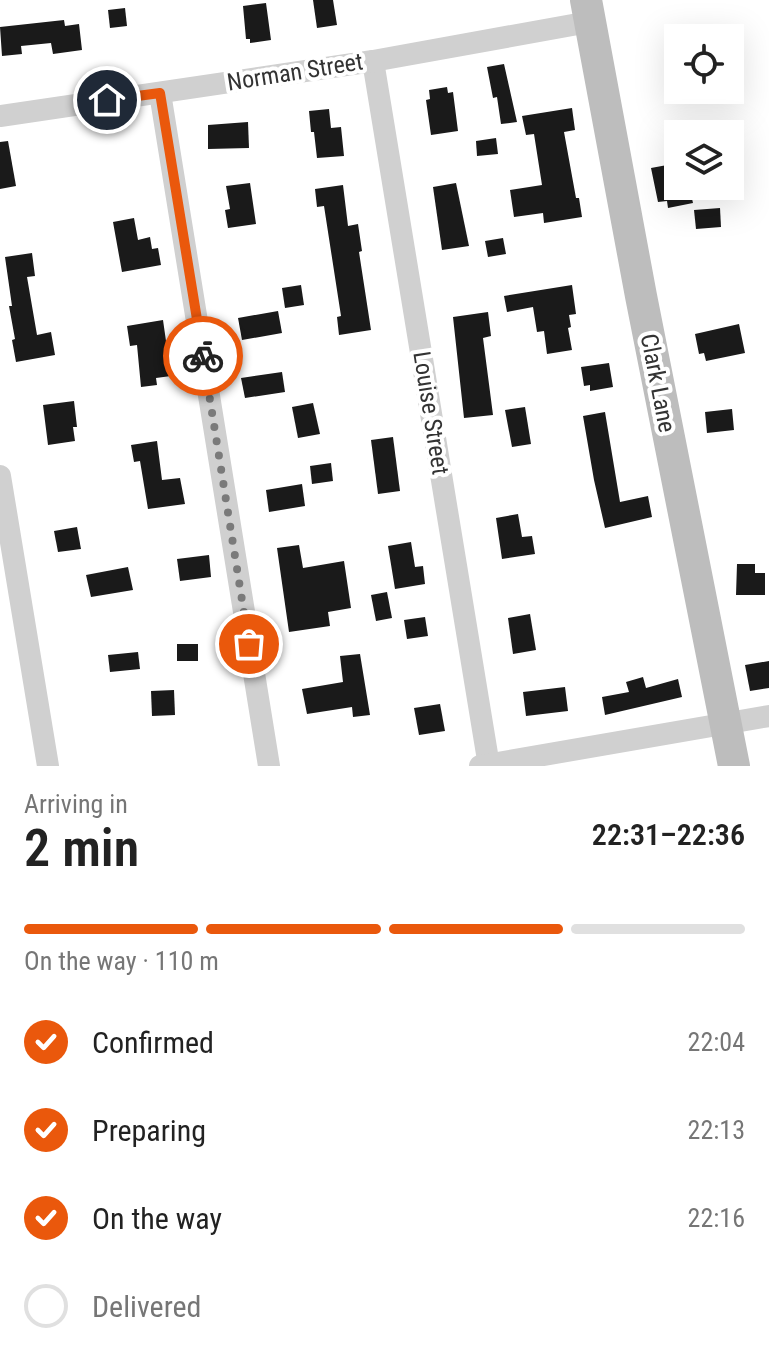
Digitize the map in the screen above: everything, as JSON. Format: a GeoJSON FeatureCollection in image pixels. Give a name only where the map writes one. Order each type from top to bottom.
{"type":"FeatureCollection","features":[{"type":"Feature","properties":{"kind":"main road","name":"Clark Lane"},"geometry":{"type":"LineString","coordinates":[[588,11],[734,766]]}},
{"type":"Feature","properties":{"kind":"street","name":"Norman Street"},"geometry":{"type":"LineString","coordinates":[[0,116],[373,61],[588,11]]}},
{"type":"Feature","properties":{"kind":"street","name":"Louise Street"},"geometry":{"type":"LineString","coordinates":[[373,61],[486,765]]}},
{"type":"Feature","properties":{"kind":"street"},"geometry":{"type":"LineString","coordinates":[[160,93],[269,766]]}},
{"type":"Feature","properties":{"kind":"street"},"geometry":{"type":"LineString","coordinates":[[0,476],[48,766]]}},
{"type":"Feature","properties":{"kind":"street"},"geometry":{"type":"LineString","coordinates":[[486,765],[769,716]]}},
{"type":"Feature","properties":{"kind":"building"},"geometry":{"type":"Polygon","coordinates":[[[313,0],[333,0],[337,25],[317,28],[313,0]]]}},
{"type":"Feature","properties":{"kind":"building"},"geometry":{"type":"Polygon","coordinates":[[[266,3],[271,40],[250,43],[250,39],[246,39],[243,6],[266,3]]]}},
{"type":"Feature","properties":{"kind":"building"},"geometry":{"type":"Polygon","coordinates":[[[125,8],[127,26],[110,28],[108,10],[125,8]]]}},
{"type":"Feature","properties":{"kind":"building"},"geometry":{"type":"Polygon","coordinates":[[[64,20],[65,26],[79,24],[82,50],[53,54],[51,43],[21,46],[22,54],[2,56],[0,27],[64,20]]]}},
{"type":"Feature","properties":{"kind":"building"},"geometry":{"type":"Polygon","coordinates":[[[504,64],[517,122],[501,124],[497,97],[493,98],[487,67],[504,64]]]}},
{"type":"Feature","properties":{"kind":"building"},"geometry":{"type":"Polygon","coordinates":[[[447,87],[448,93],[453,92],[458,131],[431,135],[426,100],[430,99],[429,90],[447,87]]]}},
{"type":"Feature","properties":{"kind":"building"},"geometry":{"type":"Polygon","coordinates":[[[572,108],[575,130],[564,132],[582,217],[544,223],[543,213],[514,217],[510,190],[542,185],[534,134],[526,135],[522,116],[572,108]]]}},
{"type":"Feature","properties":{"kind":"building"},"geometry":{"type":"Polygon","coordinates":[[[329,109],[331,128],[341,127],[344,156],[317,158],[309,111],[329,109]]]}},
{"type":"Feature","properties":{"kind":"building"},"geometry":{"type":"Polygon","coordinates":[[[248,122],[249,148],[208,149],[208,125],[248,122]]]}},
{"type":"Feature","properties":{"kind":"building"},"geometry":{"type":"Polygon","coordinates":[[[496,138],[498,154],[477,156],[476,141],[496,138]]]}},
{"type":"Feature","properties":{"kind":"building"},"geometry":{"type":"Polygon","coordinates":[[[8,141],[16,186],[0,189],[0,142],[8,141]]]}},
{"type":"Feature","properties":{"kind":"building"},"geometry":{"type":"Polygon","coordinates":[[[664,166],[664,200],[692,200],[693,203],[668,208],[667,201],[658,202],[651,168],[664,166]]]}},
{"type":"Feature","properties":{"kind":"building"},"geometry":{"type":"Polygon","coordinates":[[[250,183],[256,224],[228,228],[225,210],[230,209],[226,186],[250,183]]]}},
{"type":"Feature","properties":{"kind":"building"},"geometry":{"type":"Polygon","coordinates":[[[456,183],[469,246],[442,250],[433,187],[456,183]]]}},
{"type":"Feature","properties":{"kind":"building"},"geometry":{"type":"Polygon","coordinates":[[[343,185],[348,226],[358,224],[362,251],[359,252],[371,330],[339,335],[337,317],[341,316],[324,206],[317,207],[315,189],[343,185]]]}},
{"type":"Feature","properties":{"kind":"building"},"geometry":{"type":"Polygon","coordinates":[[[720,208],[721,227],[696,229],[694,210],[720,208]]]}},
{"type":"Feature","properties":{"kind":"building"},"geometry":{"type":"Polygon","coordinates":[[[134,218],[138,240],[150,237],[152,249],[158,248],[161,265],[122,272],[113,222],[134,218]]]}},
{"type":"Feature","properties":{"kind":"building"},"geometry":{"type":"Polygon","coordinates":[[[503,238],[506,254],[488,257],[485,241],[503,238]]]}},
{"type":"Feature","properties":{"kind":"building"},"geometry":{"type":"Polygon","coordinates":[[[32,253],[35,276],[27,277],[37,335],[51,332],[55,355],[16,362],[5,257],[32,253]]]}},
{"type":"Feature","properties":{"kind":"building"},"geometry":{"type":"Polygon","coordinates":[[[301,285],[304,305],[285,308],[282,288],[301,285]]]}},
{"type":"Feature","properties":{"kind":"building"},"geometry":{"type":"Polygon","coordinates":[[[572,285],[576,314],[569,315],[571,327],[568,328],[572,350],[547,354],[544,331],[537,332],[533,307],[507,312],[504,296],[572,285]]]}},
{"type":"Feature","properties":{"kind":"building"},"geometry":{"type":"Polygon","coordinates":[[[278,311],[282,333],[242,340],[238,318],[278,311]]]}},
{"type":"Feature","properties":{"kind":"building"},"geometry":{"type":"Polygon","coordinates":[[[488,312],[491,336],[483,338],[493,415],[464,418],[453,317],[488,312]]]}},
{"type":"Feature","properties":{"kind":"building"},"geometry":{"type":"Polygon","coordinates":[[[163,320],[171,376],[156,378],[157,385],[141,387],[137,345],[130,346],[127,326],[163,320]]]}},
{"type":"Feature","properties":{"kind":"building"},"geometry":{"type":"Polygon","coordinates":[[[739,324],[745,353],[706,361],[704,353],[699,354],[695,334],[739,324]]]}},
{"type":"Feature","properties":{"kind":"building"},"geometry":{"type":"Polygon","coordinates":[[[609,363],[613,387],[590,391],[590,385],[584,386],[581,367],[609,363]]]}},
{"type":"Feature","properties":{"kind":"building"},"geometry":{"type":"Polygon","coordinates":[[[282,372],[285,392],[245,398],[241,378],[282,372]]]}},
{"type":"Feature","properties":{"kind":"building"},"geometry":{"type":"Polygon","coordinates":[[[74,401],[75,441],[48,445],[43,405],[74,401]]]}},
{"type":"Feature","properties":{"kind":"building"},"geometry":{"type":"Polygon","coordinates":[[[313,403],[320,434],[298,438],[292,407],[313,403]]]}},
{"type":"Feature","properties":{"kind":"building"},"geometry":{"type":"Polygon","coordinates":[[[525,407],[531,444],[512,447],[505,410],[525,407]]]}},
{"type":"Feature","properties":{"kind":"building"},"geometry":{"type":"Polygon","coordinates":[[[732,409],[734,430],[707,433],[705,412],[732,409]]]}},
{"type":"Feature","properties":{"kind":"building"},"geometry":{"type":"Polygon","coordinates":[[[605,412],[620,502],[648,496],[652,517],[605,528],[583,416],[605,412]]]}},
{"type":"Feature","properties":{"kind":"building"},"geometry":{"type":"Polygon","coordinates":[[[393,437],[400,491],[378,494],[371,440],[393,437]]]}},
{"type":"Feature","properties":{"kind":"building"},"geometry":{"type":"Polygon","coordinates":[[[157,441],[162,480],[180,478],[185,504],[148,509],[140,461],[134,462],[131,445],[157,441]]]}},
{"type":"Feature","properties":{"kind":"building"},"geometry":{"type":"Polygon","coordinates":[[[331,463],[333,481],[312,484],[310,466],[331,463]]]}},
{"type":"Feature","properties":{"kind":"building"},"geometry":{"type":"Polygon","coordinates":[[[302,484],[305,506],[269,512],[266,490],[302,484]]]}},
{"type":"Feature","properties":{"kind":"building"},"geometry":{"type":"Polygon","coordinates":[[[518,514],[522,537],[532,536],[535,554],[502,559],[496,518],[518,514]]]}},
{"type":"Feature","properties":{"kind":"building"},"geometry":{"type":"Polygon","coordinates":[[[77,527],[81,549],[58,552],[54,531],[77,527]]]}},
{"type":"Feature","properties":{"kind":"building"},"geometry":{"type":"Polygon","coordinates":[[[411,542],[415,567],[423,566],[425,584],[395,589],[388,546],[411,542]]]}},
{"type":"Feature","properties":{"kind":"building"},"geometry":{"type":"Polygon","coordinates":[[[299,545],[303,568],[344,561],[351,608],[328,612],[330,626],[289,632],[277,548],[299,545]]]}},
{"type":"Feature","properties":{"kind":"building"},"geometry":{"type":"Polygon","coordinates":[[[209,555],[211,577],[180,581],[177,559],[209,555]]]}},
{"type":"Feature","properties":{"kind":"building"},"geometry":{"type":"Polygon","coordinates":[[[737,564],[755,564],[755,573],[765,573],[765,595],[736,595],[737,564]]]}},
{"type":"Feature","properties":{"kind":"building"},"geometry":{"type":"Polygon","coordinates":[[[128,567],[133,590],[91,597],[86,575],[128,567]]]}},
{"type":"Feature","properties":{"kind":"building"},"geometry":{"type":"Polygon","coordinates":[[[387,592],[392,618],[376,621],[371,595],[387,592]]]}},
{"type":"Feature","properties":{"kind":"building"},"geometry":{"type":"Polygon","coordinates":[[[530,614],[536,650],[513,654],[508,618],[530,614]]]}},
{"type":"Feature","properties":{"kind":"building"},"geometry":{"type":"Polygon","coordinates":[[[425,617],[428,636],[407,639],[404,620],[425,617]]]}},
{"type":"Feature","properties":{"kind":"building"},"geometry":{"type":"Polygon","coordinates":[[[177,644],[198,644],[198,661],[177,661],[177,644]]]}},
{"type":"Feature","properties":{"kind":"building"},"geometry":{"type":"Polygon","coordinates":[[[138,652],[140,669],[110,672],[108,655],[138,652]]]}},
{"type":"Feature","properties":{"kind":"building"},"geometry":{"type":"Polygon","coordinates":[[[360,654],[370,715],[353,717],[352,707],[307,714],[302,689],[343,682],[340,656],[360,654]]]}},
{"type":"Feature","properties":{"kind":"building"},"geometry":{"type":"Polygon","coordinates":[[[769,661],[769,688],[750,691],[745,665],[769,661]]]}},
{"type":"Feature","properties":{"kind":"building"},"geometry":{"type":"Polygon","coordinates":[[[643,677],[646,688],[678,679],[682,697],[605,715],[602,697],[629,692],[626,682],[643,677]]]}},
{"type":"Feature","properties":{"kind":"building"},"geometry":{"type":"Polygon","coordinates":[[[565,687],[568,711],[526,716],[523,692],[565,687]]]}},
{"type":"Feature","properties":{"kind":"building"},"geometry":{"type":"Polygon","coordinates":[[[174,690],[175,715],[152,716],[151,691],[174,690]]]}},
{"type":"Feature","properties":{"kind":"building"},"geometry":{"type":"Polygon","coordinates":[[[440,704],[445,731],[419,735],[414,708],[440,704]]]}},
{"type":"Feature","properties":{"kind":"way so far"},"geometry":{"type":"LineString","coordinates":[[203,356],[249,644]]}},
{"type":"Feature","properties":{"kind":"route"},"geometry":{"type":"LineString","coordinates":[[107,100],[160,93],[203,356]]}}]}
